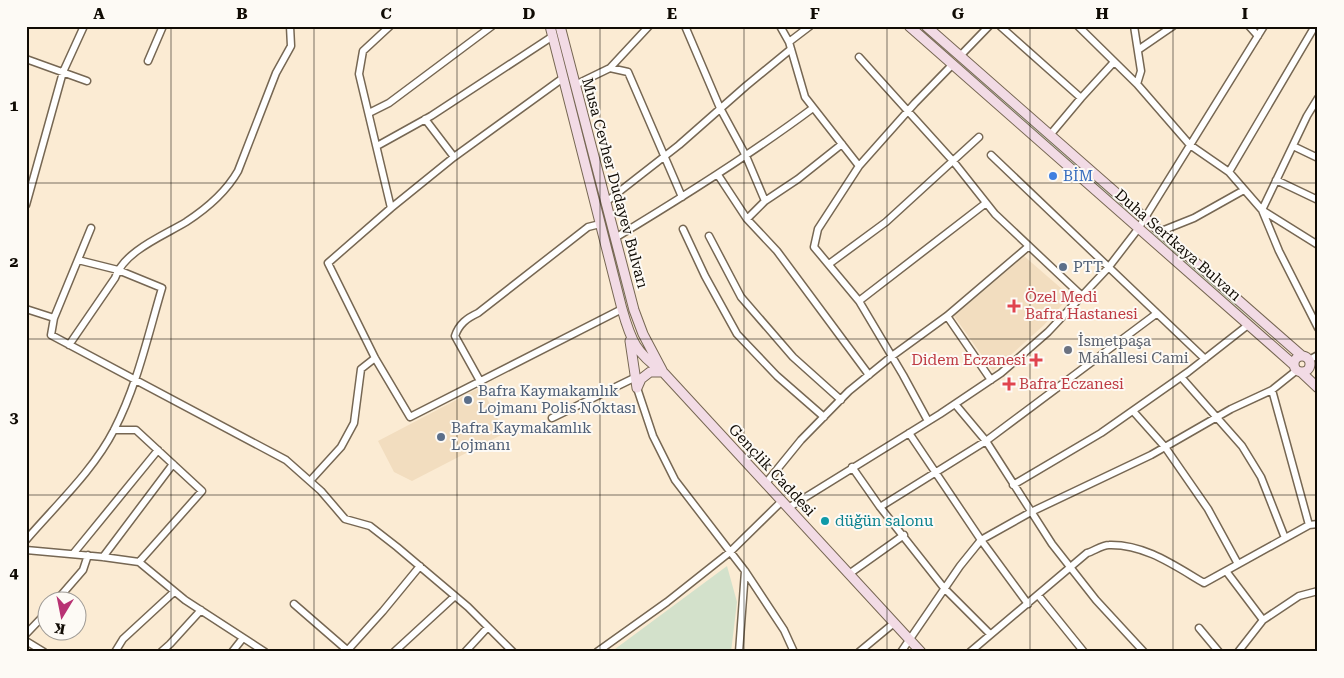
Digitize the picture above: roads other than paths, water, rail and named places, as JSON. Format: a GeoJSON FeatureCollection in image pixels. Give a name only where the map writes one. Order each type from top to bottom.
{"type":"FeatureCollection","features":[{"type":"Feature","properties":{"kind":"main road","name":"Musa Cevher Dudayev Bulvarı"},"geometry":{"type":"LineString","coordinates":[[550,26],[629,333],[637,388]]}},
{"type":"Feature","properties":{"kind":"main road","name":"Musa Cevher Dudayev Bulvarı"},"geometry":{"type":"LineString","coordinates":[[560,26],[634,310],[648,345],[663,372]]}},
{"type":"Feature","properties":{"kind":"main road","name":"Duha Sertkaya Bulvarı"},"geometry":{"type":"LineString","coordinates":[[910,26],[1318,388]]}},
{"type":"Feature","properties":{"kind":"main road","name":"Duha Sertkaya Bulvarı"},"geometry":{"type":"LineString","coordinates":[[926,26],[1307,360],[1318,372]]}},
{"type":"Feature","properties":{"kind":"main road","name":"Musa Cevher Dudayev Bulvarı"},"geometry":{"type":"LineString","coordinates":[[629,333],[644,357],[663,372]]}},
{"type":"Feature","properties":{"kind":"main road"},"geometry":{"type":"LineString","coordinates":[[637,388],[648,345]]}},
{"type":"Feature","properties":{"kind":"main road"},"geometry":{"type":"LineString","coordinates":[[1297,358],[1307,360],[1308,369],[1297,369],[1297,358]]}},
{"type":"Feature","properties":{"kind":"main road"},"geometry":{"type":"LineString","coordinates":[[637,388],[641,379],[650,372],[663,372]]}},
{"type":"Feature","properties":{"kind":"main road","name":"Gençlik Caddesi"},"geometry":{"type":"LineString","coordinates":[[663,372],[921,652]]}},
{"type":"Feature","properties":{"kind":"street"},"geometry":{"type":"LineString","coordinates":[[26,205],[63,72],[84,26]]}},
{"type":"Feature","properties":{"kind":"street"},"geometry":{"type":"LineString","coordinates":[[148,61],[163,26]]}},
{"type":"Feature","properties":{"kind":"street"},"geometry":{"type":"LineString","coordinates":[[69,346],[115,278],[118,270],[132,254],[186,222],[230,186],[238,172],[276,73],[291,46],[290,26]]}},
{"type":"Feature","properties":{"kind":"street"},"geometry":{"type":"LineString","coordinates":[[390,26],[364,50],[359,74],[391,208]]}},
{"type":"Feature","properties":{"kind":"street"},"geometry":{"type":"LineString","coordinates":[[369,113],[389,103],[492,26]]}},
{"type":"Feature","properties":{"kind":"street"},"geometry":{"type":"LineString","coordinates":[[575,85],[610,68],[648,26]]}},
{"type":"Feature","properties":{"kind":"street"},"geometry":{"type":"LineString","coordinates":[[686,26],[720,108],[746,156],[765,201]]}},
{"type":"Feature","properties":{"kind":"street"},"geometry":{"type":"LineString","coordinates":[[780,26],[790,46],[805,97],[859,166]]}},
{"type":"Feature","properties":{"kind":"street"},"geometry":{"type":"LineString","coordinates":[[606,202],[679,145],[810,26]]}},
{"type":"Feature","properties":{"kind":"street"},"geometry":{"type":"LineString","coordinates":[[960,56],[990,26]]}},
{"type":"Feature","properties":{"kind":"street"},"geometry":{"type":"LineString","coordinates":[[1000,26],[1081,98]]}},
{"type":"Feature","properties":{"kind":"street"},"geometry":{"type":"LineString","coordinates":[[1078,26],[1137,84],[1190,145],[1229,172],[1262,210],[1318,245]]}},
{"type":"Feature","properties":{"kind":"street"},"geometry":{"type":"LineString","coordinates":[[1134,26],[1141,71],[1137,84]]}},
{"type":"Feature","properties":{"kind":"street"},"geometry":{"type":"LineString","coordinates":[[1138,50],[1173,26]]}},
{"type":"Feature","properties":{"kind":"street"},"geometry":{"type":"LineString","coordinates":[[1249,26],[1258,36]]}},
{"type":"Feature","properties":{"kind":"street"},"geometry":{"type":"LineString","coordinates":[[597,652],[667,602],[785,505],[928,421],[991,380],[1048,332],[1108,268],[1138,229],[1264,26]]}},
{"type":"Feature","properties":{"kind":"street"},"geometry":{"type":"LineString","coordinates":[[1229,172],[1315,26]]}},
{"type":"Feature","properties":{"kind":"street"},"geometry":{"type":"LineString","coordinates":[[377,146],[425,119],[553,36]]}},
{"type":"Feature","properties":{"kind":"street"},"geometry":{"type":"LineString","coordinates":[[859,57],[953,161],[995,214],[1082,296]]}},
{"type":"Feature","properties":{"kind":"street"},"geometry":{"type":"LineString","coordinates":[[26,59],[87,82]]}},
{"type":"Feature","properties":{"kind":"street"},"geometry":{"type":"LineString","coordinates":[[1050,135],[1114,62]]}},
{"type":"Feature","properties":{"kind":"street"},"geometry":{"type":"LineString","coordinates":[[928,421],[892,356],[858,301],[814,247],[818,229],[859,166],[953,64]]}},
{"type":"Feature","properties":{"kind":"street"},"geometry":{"type":"LineString","coordinates":[[610,68],[628,72],[682,197]]}},
{"type":"Feature","properties":{"kind":"street"},"geometry":{"type":"LineString","coordinates":[[563,78],[454,157],[391,208],[328,263],[375,358],[410,417],[622,309]]}},
{"type":"Feature","properties":{"kind":"street"},"geometry":{"type":"LineString","coordinates":[[1318,98],[1262,210],[1283,260],[1318,328]]}},
{"type":"Feature","properties":{"kind":"street"},"geometry":{"type":"LineString","coordinates":[[616,238],[718,175],[813,108]]}},
{"type":"Feature","properties":{"kind":"street"},"geometry":{"type":"LineString","coordinates":[[425,119],[454,157]]}},
{"type":"Feature","properties":{"kind":"street"},"geometry":{"type":"LineString","coordinates":[[828,264],[886,222],[979,137]]}},
{"type":"Feature","properties":{"kind":"street"},"geometry":{"type":"LineString","coordinates":[[747,219],[765,201],[798,179],[842,144]]}},
{"type":"Feature","properties":{"kind":"street"},"geometry":{"type":"LineString","coordinates":[[1293,146],[1318,158]]}},
{"type":"Feature","properties":{"kind":"street"},"geometry":{"type":"LineString","coordinates":[[991,155],[1204,359]]}},
{"type":"Feature","properties":{"kind":"street"},"geometry":{"type":"LineString","coordinates":[[718,175],[747,219],[777,252],[869,375]]}},
{"type":"Feature","properties":{"kind":"street"},"geometry":{"type":"LineString","coordinates":[[1276,180],[1318,200]]}},
{"type":"Feature","properties":{"kind":"street"},"geometry":{"type":"LineString","coordinates":[[1159,232],[1194,218],[1244,190]]}},
{"type":"Feature","properties":{"kind":"street"},"geometry":{"type":"LineString","coordinates":[[858,301],[986,203]]}},
{"type":"Feature","properties":{"kind":"street"},"geometry":{"type":"LineString","coordinates":[[480,381],[456,336],[458,328],[588,227],[600,224]]}},
{"type":"Feature","properties":{"kind":"street"},"geometry":{"type":"LineString","coordinates":[[90,228],[54,318],[51,335],[134,381],[286,460],[321,491],[345,519],[370,526],[455,596],[513,652]]}},
{"type":"Feature","properties":{"kind":"street"},"geometry":{"type":"LineString","coordinates":[[682,229],[737,334],[777,376],[824,417]]}},
{"type":"Feature","properties":{"kind":"street"},"geometry":{"type":"LineString","coordinates":[[709,236],[741,297],[792,358],[841,400]]}},
{"type":"Feature","properties":{"kind":"street"},"geometry":{"type":"LineString","coordinates":[[766,483],[801,440],[841,400],[892,356],[948,316],[1029,246]]}},
{"type":"Feature","properties":{"kind":"street"},"geometry":{"type":"LineString","coordinates":[[26,540],[91,465],[114,430],[134,381],[162,288],[118,270],[78,260]]}},
{"type":"Feature","properties":{"kind":"street"},"geometry":{"type":"LineString","coordinates":[[26,309],[54,318]]}},
{"type":"Feature","properties":{"kind":"street"},"geometry":{"type":"LineString","coordinates":[[880,507],[986,441],[1156,314]]}},
{"type":"Feature","properties":{"kind":"street"},"geometry":{"type":"LineString","coordinates":[[948,316],[991,380]]}},
{"type":"Feature","properties":{"kind":"street"},"geometry":{"type":"LineString","coordinates":[[1013,485],[1101,433],[1182,377],[1248,325]]}},
{"type":"Feature","properties":{"kind":"street"},"geometry":{"type":"LineString","coordinates":[[1307,360],[1318,355]]}},
{"type":"Feature","properties":{"kind":"street"},"geometry":{"type":"LineString","coordinates":[[310,481],[341,447],[354,423],[361,369],[375,358]]}},
{"type":"Feature","properties":{"kind":"street"},"geometry":{"type":"LineString","coordinates":[[901,652],[944,588],[981,540],[1031,512],[1165,447],[1217,417],[1272,390],[1288,379],[1297,369]]}},
{"type":"Feature","properties":{"kind":"street"},"geometry":{"type":"LineString","coordinates":[[1182,377],[1242,446],[1261,477],[1285,538]]}},
{"type":"Feature","properties":{"kind":"street"},"geometry":{"type":"LineString","coordinates":[[552,418],[636,378]]}},
{"type":"Feature","properties":{"kind":"street"},"geometry":{"type":"LineString","coordinates":[[637,388],[653,436],[676,480],[745,571],[784,630],[794,652]]}},
{"type":"Feature","properties":{"kind":"street"},"geometry":{"type":"LineString","coordinates":[[1272,390],[1309,525]]}},
{"type":"Feature","properties":{"kind":"street"},"geometry":{"type":"LineString","coordinates":[[954,404],[986,441],[1052,544],[1070,568],[1096,600],[1144,652]]}},
{"type":"Feature","properties":{"kind":"street"},"geometry":{"type":"LineString","coordinates":[[1133,411],[1165,447],[1208,509],[1238,564]]}},
{"type":"Feature","properties":{"kind":"street"},"geometry":{"type":"LineString","coordinates":[[114,430],[136,430],[202,491],[139,562]]}},
{"type":"Feature","properties":{"kind":"street"},"geometry":{"type":"LineString","coordinates":[[909,432],[981,540],[1028,604]]}},
{"type":"Feature","properties":{"kind":"street"},"geometry":{"type":"LineString","coordinates":[[73,554],[158,450]]}},
{"type":"Feature","properties":{"kind":"street"},"geometry":{"type":"LineString","coordinates":[[103,557],[173,464]]}},
{"type":"Feature","properties":{"kind":"street"},"geometry":{"type":"LineString","coordinates":[[852,467],[880,507],[944,588],[990,634]]}},
{"type":"Feature","properties":{"kind":"street"},"geometry":{"type":"LineString","coordinates":[[970,652],[1087,553],[1108,545],[1126,547],[1158,556],[1204,583],[1309,525],[1318,524]]}},
{"type":"Feature","properties":{"kind":"street"},"geometry":{"type":"LineString","coordinates":[[849,574],[904,535]]}},
{"type":"Feature","properties":{"kind":"street"},"geometry":{"type":"LineString","coordinates":[[26,550],[139,562],[174,592],[265,652]]}},
{"type":"Feature","properties":{"kind":"street"},"geometry":{"type":"LineString","coordinates":[[66,590],[83,570],[88,556]]}},
{"type":"Feature","properties":{"kind":"street"},"geometry":{"type":"LineString","coordinates":[[294,604],[346,651],[383,611],[420,566]]}},
{"type":"Feature","properties":{"kind":"street"},"geometry":{"type":"LineString","coordinates":[[739,652],[745,571]]}},
{"type":"Feature","properties":{"kind":"street"},"geometry":{"type":"LineString","coordinates":[[1226,571],[1263,620]]}},
{"type":"Feature","properties":{"kind":"street"},"geometry":{"type":"LineString","coordinates":[[1238,652],[1263,620],[1299,596],[1318,590]]}},
{"type":"Feature","properties":{"kind":"street"},"geometry":{"type":"LineString","coordinates":[[116,652],[124,639],[174,592]]}},
{"type":"Feature","properties":{"kind":"street"},"geometry":{"type":"LineString","coordinates":[[1038,595],[1084,652]]}},
{"type":"Feature","properties":{"kind":"street"},"geometry":{"type":"LineString","coordinates":[[394,652],[455,596]]}},
{"type":"Feature","properties":{"kind":"street"},"geometry":{"type":"LineString","coordinates":[[161,652],[201,610]]}},
{"type":"Feature","properties":{"kind":"street"},"geometry":{"type":"LineString","coordinates":[[26,634],[38,621]]}},
{"type":"Feature","properties":{"kind":"street"},"geometry":{"type":"LineString","coordinates":[[859,652],[894,623]]}},
{"type":"Feature","properties":{"kind":"street"},"geometry":{"type":"LineString","coordinates":[[465,652],[488,627]]}},
{"type":"Feature","properties":{"kind":"street"},"geometry":{"type":"LineString","coordinates":[[1199,628],[1219,652]]}},
{"type":"Feature","properties":{"kind":"street"},"geometry":{"type":"LineString","coordinates":[[232,652],[243,638]]}},
{"type":"Feature","properties":{"kind":"street"},"geometry":{"type":"LineString","coordinates":[[26,641],[44,652]]}},
{"type":"Feature","properties":{"kind":"place","name":"BİM"},"geometry":{"type":"Point","coordinates":[1053,176]}},
{"type":"Feature","properties":{"kind":"place","name":"PTT"},"geometry":{"type":"Point","coordinates":[1063,267]}},
{"type":"Feature","properties":{"kind":"place","name":"Özel Medi Bafra Hastanesi"},"geometry":{"type":"Point","coordinates":[1014,306]}},
{"type":"Feature","properties":{"kind":"place","name":"İsmetpaşa Mahallesi Cami"},"geometry":{"type":"Point","coordinates":[1068,350]}},
{"type":"Feature","properties":{"kind":"place","name":"Didem Eczanesi"},"geometry":{"type":"Point","coordinates":[1036,360]}},
{"type":"Feature","properties":{"kind":"place","name":"Bafra Eczanesi"},"geometry":{"type":"Point","coordinates":[1009,384]}},
{"type":"Feature","properties":{"kind":"place","name":"Bafra Kaymakamlık Lojmanı Polis Noktası"},"geometry":{"type":"Point","coordinates":[468,400]}},
{"type":"Feature","properties":{"kind":"place","name":"Bafra Kaymakamlık Lojmanı"},"geometry":{"type":"Point","coordinates":[441,437]}},
{"type":"Feature","properties":{"kind":"place","name":"düğün salonu"},"geometry":{"type":"Point","coordinates":[825,521]}}]}
